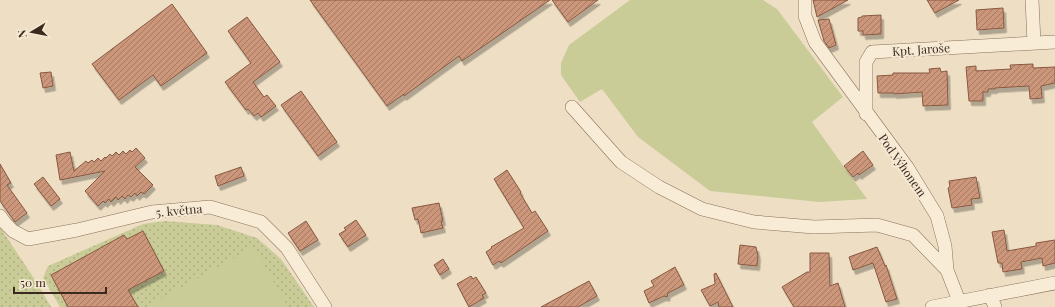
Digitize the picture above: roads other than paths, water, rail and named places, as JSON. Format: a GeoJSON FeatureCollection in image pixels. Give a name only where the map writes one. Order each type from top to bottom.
{"type":"FeatureCollection","features":[{"type":"Feature","properties":{"kind":"street","name":"Pod Výhonem"},"geometry":{"type":"LineString","coordinates":[[805,0],[805,16],[815,42],[866,114],[907,167],[937,216],[945,246],[947,270],[959,301]]}},
{"type":"Feature","properties":{"kind":"street"},"geometry":{"type":"LineString","coordinates":[[1032,0],[1034,43]]}},
{"type":"Feature","properties":{"kind":"street","name":"Kpt. Jaroše"},"geometry":{"type":"LineString","coordinates":[[866,114],[866,62],[872,52],[1055,42]]}},
{"type":"Feature","properties":{"kind":"street"},"geometry":{"type":"LineString","coordinates":[[572,107],[621,162],[659,187],[702,209],[761,222],[814,227],[877,225],[913,235],[947,270]]}},
{"type":"Feature","properties":{"kind":"street","name":"5. května"},"geometry":{"type":"LineString","coordinates":[[0,216],[4,224],[28,239],[77,230],[152,212],[210,207],[261,222],[287,248],[325,307]]}},
{"type":"Feature","properties":{"kind":"street"},"geometry":{"type":"LineString","coordinates":[[932,307],[959,301],[992,301],[1055,283]]}}]}
